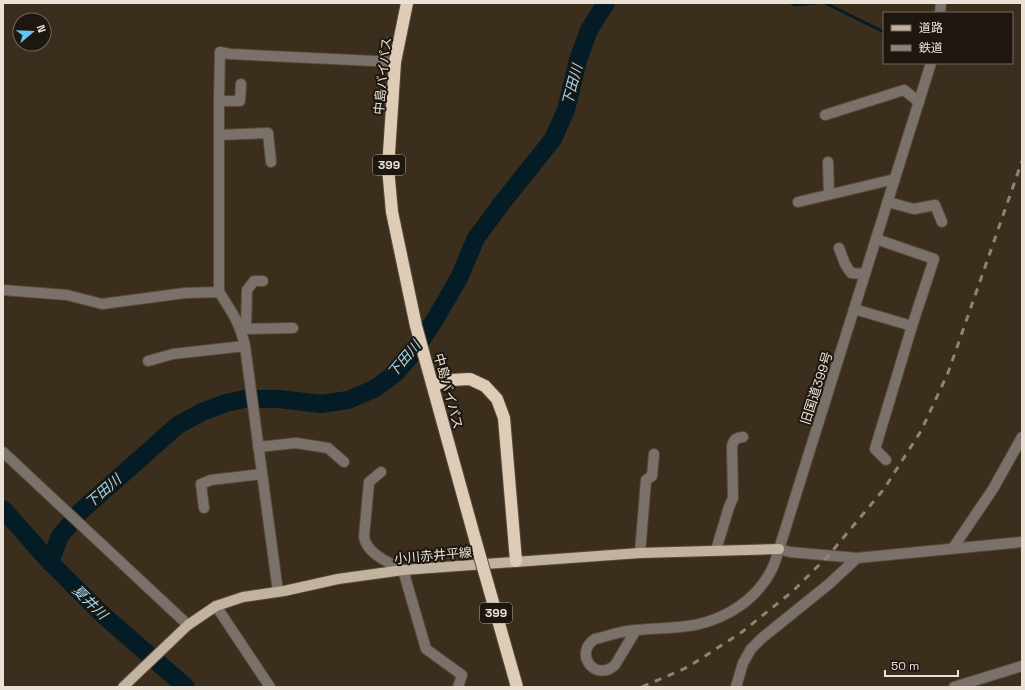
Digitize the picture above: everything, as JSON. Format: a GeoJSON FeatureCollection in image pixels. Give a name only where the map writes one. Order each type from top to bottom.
{"type":"FeatureCollection","features":[{"type":"Feature","properties":{"kind":"highway","name":"中島バイパス"},"geometry":{"type":"LineString","coordinates":[[407,3],[395,62],[388,168],[392,212],[416,326],[517,687]]}},
{"type":"Feature","properties":{"kind":"highway"},"geometry":{"type":"LineString","coordinates":[[433,385],[451,380],[470,379],[485,386],[497,399],[504,418],[516,561]]}},
{"type":"Feature","properties":{"kind":"main road","name":"小川赤井平線"},"geometry":{"type":"LineString","coordinates":[[123,687],[186,627],[216,606],[243,597],[278,592],[338,579],[403,570],[640,553],[779,549]]}},
{"type":"Feature","properties":{"kind":"street"},"geometry":{"type":"LineString","coordinates":[[244,329],[219,292],[218,101],[220,52],[230,54],[395,62]]}},
{"type":"Feature","properties":{"kind":"street","name":"旧国道399号"},"geometry":{"type":"LineString","coordinates":[[636,630],[612,668],[603,671],[594,669],[588,663],[586,654],[587,650],[595,639],[626,631],[636,630],[655,629],[694,625],[712,621],[729,613],[744,604],[760,588],[772,569],[931,64]]}},
{"type":"Feature","properties":{"kind":"street"},"geometry":{"type":"LineString","coordinates":[[218,101],[240,101],[241,84]]}},
{"type":"Feature","properties":{"kind":"street"},"geometry":{"type":"LineString","coordinates":[[825,115],[904,90],[919,102]]}},
{"type":"Feature","properties":{"kind":"street"},"geometry":{"type":"LineString","coordinates":[[219,135],[268,133],[271,162]]}},
{"type":"Feature","properties":{"kind":"street"},"geometry":{"type":"LineString","coordinates":[[828,162],[829,194]]}},
{"type":"Feature","properties":{"kind":"street"},"geometry":{"type":"LineString","coordinates":[[798,202],[895,179]]}},
{"type":"Feature","properties":{"kind":"street"},"geometry":{"type":"LineString","coordinates":[[888,202],[914,208],[935,205],[942,222]]}},
{"type":"Feature","properties":{"kind":"street"},"geometry":{"type":"LineString","coordinates":[[876,239],[934,259],[875,449],[886,460]]}},
{"type":"Feature","properties":{"kind":"street"},"geometry":{"type":"LineString","coordinates":[[839,248],[845,264],[851,273],[865,274]]}},
{"type":"Feature","properties":{"kind":"street"},"geometry":{"type":"LineString","coordinates":[[263,281],[254,281],[247,290],[244,329],[250,387],[278,592]]}},
{"type":"Feature","properties":{"kind":"street"},"geometry":{"type":"LineString","coordinates":[[3,290],[67,296],[102,304],[185,293],[219,292]]}},
{"type":"Feature","properties":{"kind":"street"},"geometry":{"type":"LineString","coordinates":[[854,309],[912,326]]}},
{"type":"Feature","properties":{"kind":"street"},"geometry":{"type":"LineString","coordinates":[[244,329],[293,328]]}},
{"type":"Feature","properties":{"kind":"street"},"geometry":{"type":"LineString","coordinates":[[148,361],[173,354],[245,346]]}},
{"type":"Feature","properties":{"kind":"street"},"geometry":{"type":"LineString","coordinates":[[716,550],[729,507],[734,498],[733,441],[736,438],[743,437]]}},
{"type":"Feature","properties":{"kind":"street"},"geometry":{"type":"LineString","coordinates":[[952,548],[993,488],[1022,437]]}},
{"type":"Feature","properties":{"kind":"street"},"geometry":{"type":"LineString","coordinates":[[258,447],[296,443],[328,448],[344,462]]}},
{"type":"Feature","properties":{"kind":"street"},"geometry":{"type":"LineString","coordinates":[[3,452],[82,525],[186,627]]}},
{"type":"Feature","properties":{"kind":"street"},"geometry":{"type":"LineString","coordinates":[[640,553],[646,480],[652,476],[654,454]]}},
{"type":"Feature","properties":{"kind":"street"},"geometry":{"type":"LineString","coordinates":[[381,472],[369,482],[364,537],[365,545],[373,552],[403,570],[426,649],[462,675],[458,687]]}},
{"type":"Feature","properties":{"kind":"street"},"geometry":{"type":"LineString","coordinates":[[204,508],[201,484],[211,480],[262,474]]}},
{"type":"Feature","properties":{"kind":"street"},"geometry":{"type":"LineString","coordinates":[[779,549],[790,552],[857,558],[1022,542]]}},
{"type":"Feature","properties":{"kind":"street"},"geometry":{"type":"LineString","coordinates":[[736,687],[743,663],[751,649],[762,638],[829,584],[857,558]]}},
{"type":"Feature","properties":{"kind":"street"},"geometry":{"type":"LineString","coordinates":[[216,606],[270,687]]}},
{"type":"Feature","properties":{"kind":"street"},"geometry":{"type":"LineString","coordinates":[[954,687],[1022,666]]}},
{"type":"Feature","properties":{"kind":"waterway","name":"下田川"},"geometry":{"type":"LineString","coordinates":[[50,562],[60,536],[81,511],[178,425],[202,412],[226,403],[244,399],[279,399],[321,404],[348,400],[374,389],[396,373],[413,353],[434,321],[459,278],[476,238],[553,139],[566,110],[578,60],[589,30],[606,3]]}},
{"type":"Feature","properties":{"kind":"waterway"},"geometry":{"type":"LineString","coordinates":[[791,3],[795,5],[816,3]]}},
{"type":"Feature","properties":{"kind":"waterway"},"geometry":{"type":"LineString","coordinates":[[825,3],[883,32]]}},
{"type":"Feature","properties":{"kind":"waterway","name":"夏井川"},"geometry":{"type":"LineString","coordinates":[[3,509],[50,562],[103,615],[186,687]]}},
{"type":"Feature","properties":{"kind":"railway"},"geometry":{"type":"LineString","coordinates":[[642,687],[688,667],[742,632],[793,591],[828,556],[884,489],[921,431],[948,373],[1022,161]]}}]}
